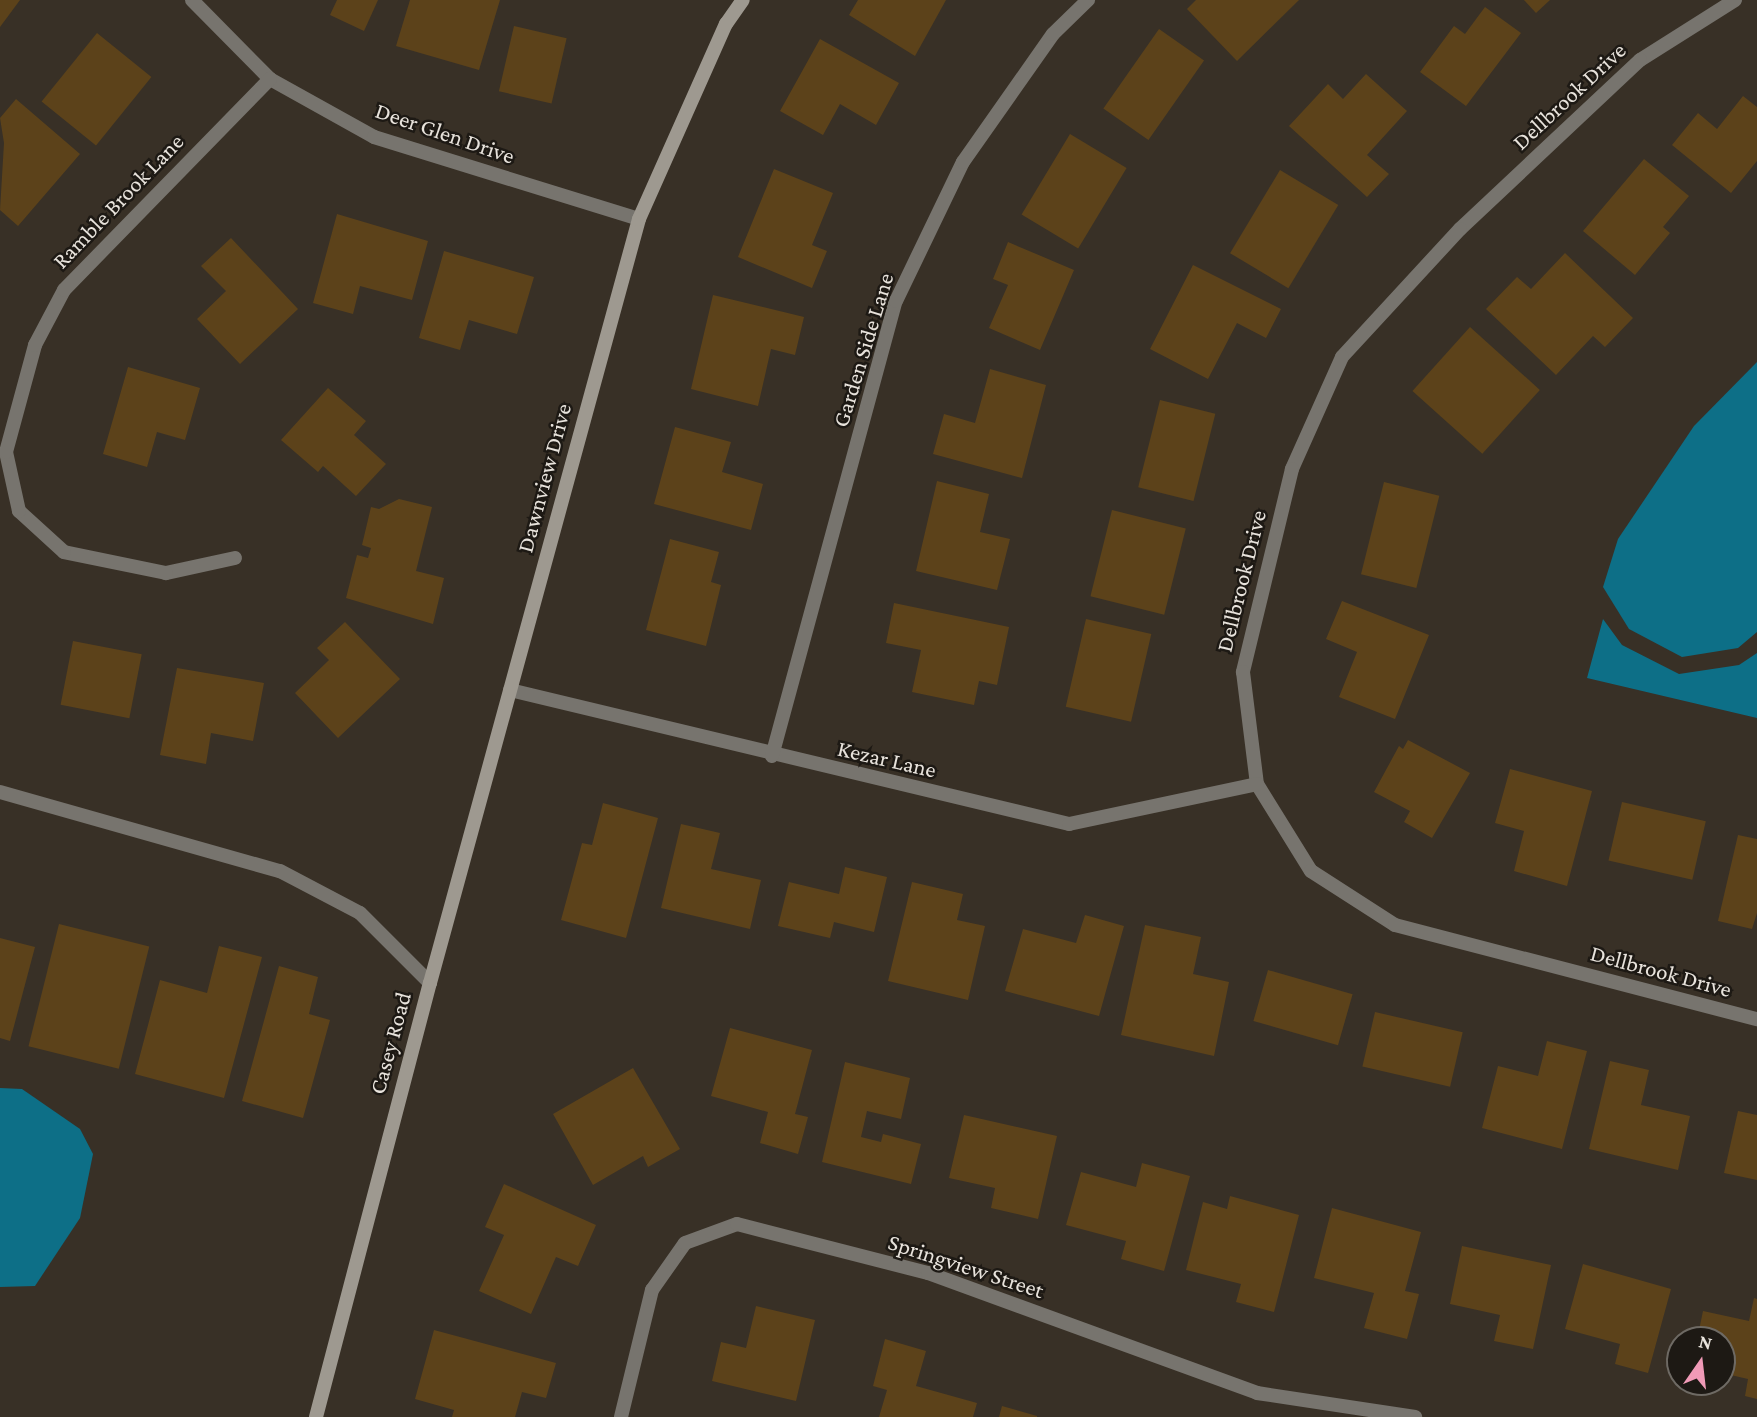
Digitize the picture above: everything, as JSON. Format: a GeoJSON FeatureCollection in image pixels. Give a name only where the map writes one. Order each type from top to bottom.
{"type":"FeatureCollection","features":[{"type":"Feature","properties":{"kind":"street","name":"Deer Glen Drive"},"geometry":{"type":"LineString","coordinates":[[192,0],[270,79],[374,137],[639,219]]}},
{"type":"Feature","properties":{"kind":"street","name":"Dawnview Drive"},"geometry":{"type":"LineString","coordinates":[[429,983],[639,219],[726,24],[743,0]]}},
{"type":"Feature","properties":{"kind":"street","name":"Garden Side Lane"},"geometry":{"type":"LineString","coordinates":[[772,756],[897,301],[963,162],[1053,34],[1088,0]]}},
{"type":"Feature","properties":{"kind":"street","name":"Dellbrook Drive"},"geometry":{"type":"LineString","coordinates":[[1735,0],[1640,60],[1460,229],[1342,357],[1292,469],[1243,672],[1256,784],[1311,871],[1395,925],[1757,1019]]}},
{"type":"Feature","properties":{"kind":"street","name":"Ramble Brook Lane"},"geometry":{"type":"LineString","coordinates":[[235,558],[166,573],[64,552],[19,511],[6,452],[35,345],[64,290],[270,79]]}},
{"type":"Feature","properties":{"kind":"street","name":"Kezar Lane"},"geometry":{"type":"LineString","coordinates":[[510,690],[772,756],[1069,824],[1256,784]]}},
{"type":"Feature","properties":{"kind":"street","name":"Casey Road"},"geometry":{"type":"LineString","coordinates":[[0,792],[280,871],[359,913],[429,983],[316,1417]]}},
{"type":"Feature","properties":{"kind":"street","name":"Springview Street"},"geometry":{"type":"LineString","coordinates":[[621,1417],[652,1290],[685,1242],[737,1224],[928,1273],[1256,1393],[1415,1417]]}},
{"type":"Feature","properties":{"kind":"water"},"geometry":{"type":"Polygon","coordinates":[[[1757,362],[1757,632],[1738,648],[1682,657],[1629,629],[1603,587],[1618,539],[1694,426],[1757,362]]]}},
{"type":"Feature","properties":{"kind":"water"},"geometry":{"type":"Polygon","coordinates":[[[1603,619],[1622,645],[1679,674],[1739,665],[1757,653],[1757,718],[1587,678],[1603,619]]]}},
{"type":"Feature","properties":{"kind":"water"},"geometry":{"type":"Polygon","coordinates":[[[0,1088],[22,1089],[80,1129],[93,1154],[80,1218],[35,1286],[0,1287],[0,1088]]]}},
{"type":"Feature","properties":{"kind":"building"},"geometry":{"type":"Polygon","coordinates":[[[0,0],[20,0],[0,27],[0,0]]]}},
{"type":"Feature","properties":{"kind":"building"},"geometry":{"type":"Polygon","coordinates":[[[337,0],[378,0],[364,31],[330,15],[337,0]]]}},
{"type":"Feature","properties":{"kind":"building"},"geometry":{"type":"Polygon","coordinates":[[[410,0],[500,0],[479,70],[396,46],[410,0]]]}},
{"type":"Feature","properties":{"kind":"building"},"geometry":{"type":"Polygon","coordinates":[[[858,0],[946,0],[915,56],[849,15],[858,0]]]}},
{"type":"Feature","properties":{"kind":"building"},"geometry":{"type":"Polygon","coordinates":[[[1196,0],[1299,0],[1237,61],[1187,9],[1196,0]]]}},
{"type":"Feature","properties":{"kind":"building"},"geometry":{"type":"Polygon","coordinates":[[[1524,0],[1550,0],[1536,13],[1524,0]]]}},
{"type":"Feature","properties":{"kind":"building"},"geometry":{"type":"Polygon","coordinates":[[[1485,7],[1521,33],[1466,106],[1420,72],[1454,26],[1465,34],[1485,7]]]}},
{"type":"Feature","properties":{"kind":"building"},"geometry":{"type":"Polygon","coordinates":[[[514,26],[567,38],[552,103],[499,91],[514,26]]]}},
{"type":"Feature","properties":{"kind":"building"},"geometry":{"type":"Polygon","coordinates":[[[1159,29],[1204,61],[1148,140],[1103,108],[1159,29]]]}},
{"type":"Feature","properties":{"kind":"building"},"geometry":{"type":"Polygon","coordinates":[[[97,33],[151,77],[96,145],[42,101],[97,33]]]}},
{"type":"Feature","properties":{"kind":"building"},"geometry":{"type":"Polygon","coordinates":[[[820,39],[899,83],[876,125],[840,104],[823,135],[780,111],[820,39]]]}},
{"type":"Feature","properties":{"kind":"building"},"geometry":{"type":"Polygon","coordinates":[[[1366,74],[1407,111],[1367,155],[1389,174],[1367,197],[1289,126],[1328,84],[1343,99],[1366,74]]]}},
{"type":"Feature","properties":{"kind":"building"},"geometry":{"type":"Polygon","coordinates":[[[1743,96],[1757,107],[1757,161],[1731,193],[1672,145],[1698,113],[1717,129],[1743,96]]]}},
{"type":"Feature","properties":{"kind":"building"},"geometry":{"type":"Polygon","coordinates":[[[16,99],[80,154],[18,226],[0,210],[4,143],[0,118],[16,99]]]}},
{"type":"Feature","properties":{"kind":"building"},"geometry":{"type":"Polygon","coordinates":[[[1070,134],[1127,168],[1078,249],[1022,215],[1070,134]]]}},
{"type":"Feature","properties":{"kind":"building"},"geometry":{"type":"Polygon","coordinates":[[[1644,159],[1689,196],[1663,227],[1670,233],[1635,275],[1583,231],[1644,159]]]}},
{"type":"Feature","properties":{"kind":"building"},"geometry":{"type":"Polygon","coordinates":[[[774,169],[833,193],[812,245],[827,251],[812,288],[738,257],[774,169]]]}},
{"type":"Feature","properties":{"kind":"building"},"geometry":{"type":"Polygon","coordinates":[[[1280,170],[1338,205],[1288,288],[1230,253],[1280,170]]]}},
{"type":"Feature","properties":{"kind":"building"},"geometry":{"type":"Polygon","coordinates":[[[337,214],[428,241],[412,300],[360,286],[353,314],[313,303],[337,214]]]}},
{"type":"Feature","properties":{"kind":"building"},"geometry":{"type":"Polygon","coordinates":[[[231,238],[298,309],[240,364],[197,319],[226,291],[201,266],[231,238]]]}},
{"type":"Feature","properties":{"kind":"building"},"geometry":{"type":"Polygon","coordinates":[[[1008,242],[1074,270],[1040,350],[989,328],[1008,285],[993,279],[1008,242]]]}},
{"type":"Feature","properties":{"kind":"building"},"geometry":{"type":"Polygon","coordinates":[[[444,251],[534,277],[517,334],[469,320],[460,350],[419,338],[444,251]]]}},
{"type":"Feature","properties":{"kind":"building"},"geometry":{"type":"Polygon","coordinates":[[[1565,253],[1633,318],[1605,347],[1593,336],[1556,375],[1486,309],[1517,277],[1531,289],[1565,253]]]}},
{"type":"Feature","properties":{"kind":"building"},"geometry":{"type":"Polygon","coordinates":[[[1193,265],[1281,309],[1266,338],[1237,323],[1208,379],[1150,349],[1193,265]]]}},
{"type":"Feature","properties":{"kind":"building"},"geometry":{"type":"Polygon","coordinates":[[[713,295],[804,317],[795,355],[771,349],[758,406],[691,389],[713,295]]]}},
{"type":"Feature","properties":{"kind":"building"},"geometry":{"type":"Polygon","coordinates":[[[1470,327],[1540,390],[1482,454],[1412,391],[1470,327]]]}},
{"type":"Feature","properties":{"kind":"building"},"geometry":{"type":"Polygon","coordinates":[[[128,367],[200,388],[185,440],[157,432],[147,467],[103,454],[128,367]]]}},
{"type":"Feature","properties":{"kind":"building"},"geometry":{"type":"Polygon","coordinates":[[[990,369],[1046,385],[1022,478],[933,454],[944,414],[975,423],[990,369]]]}},
{"type":"Feature","properties":{"kind":"building"},"geometry":{"type":"Polygon","coordinates":[[[328,388],[366,421],[354,435],[386,464],[356,496],[323,466],[318,472],[281,440],[328,388]]]}},
{"type":"Feature","properties":{"kind":"building"},"geometry":{"type":"Polygon","coordinates":[[[1160,400],[1215,414],[1194,501],[1138,487],[1160,400]]]}},
{"type":"Feature","properties":{"kind":"building"},"geometry":{"type":"Polygon","coordinates":[[[675,427],[731,442],[722,472],[763,484],[751,530],[654,504],[675,427]]]}},
{"type":"Feature","properties":{"kind":"building"},"geometry":{"type":"Polygon","coordinates":[[[937,481],[989,494],[980,532],[1010,539],[997,590],[916,571],[937,481]]]}},
{"type":"Feature","properties":{"kind":"building"},"geometry":{"type":"Polygon","coordinates":[[[1384,482],[1439,496],[1416,588],[1361,574],[1384,482]]]}},
{"type":"Feature","properties":{"kind":"building"},"geometry":{"type":"Polygon","coordinates":[[[399,499],[432,507],[416,571],[444,578],[433,624],[346,598],[357,555],[368,558],[371,548],[362,545],[371,507],[379,509],[399,499]]]}},
{"type":"Feature","properties":{"kind":"building"},"geometry":{"type":"Polygon","coordinates":[[[1112,510],[1186,528],[1164,615],[1090,596],[1112,510]]]}},
{"type":"Feature","properties":{"kind":"building"},"geometry":{"type":"Polygon","coordinates":[[[670,539],[719,552],[711,582],[721,585],[706,646],[646,630],[670,539]]]}},
{"type":"Feature","properties":{"kind":"building"},"geometry":{"type":"Polygon","coordinates":[[[1342,601],[1429,635],[1395,719],[1339,697],[1357,652],[1326,639],[1342,601]]]}},
{"type":"Feature","properties":{"kind":"building"},"geometry":{"type":"Polygon","coordinates":[[[894,603],[1009,627],[997,685],[979,681],[974,705],[912,692],[921,650],[886,643],[894,603]]]}},
{"type":"Feature","properties":{"kind":"building"},"geometry":{"type":"Polygon","coordinates":[[[1086,619],[1151,634],[1131,722],[1066,707],[1086,619]]]}},
{"type":"Feature","properties":{"kind":"building"},"geometry":{"type":"Polygon","coordinates":[[[345,622],[400,679],[338,738],[295,693],[329,660],[317,648],[345,622]]]}},
{"type":"Feature","properties":{"kind":"building"},"geometry":{"type":"Polygon","coordinates":[[[73,641],[142,654],[129,718],[61,705],[73,641]]]}},
{"type":"Feature","properties":{"kind":"building"},"geometry":{"type":"Polygon","coordinates":[[[177,668],[264,683],[253,741],[211,733],[206,764],[160,755],[177,668]]]}},
{"type":"Feature","properties":{"kind":"building"},"geometry":{"type":"Polygon","coordinates":[[[1408,740],[1470,773],[1432,838],[1404,822],[1410,811],[1374,792],[1399,746],[1403,749],[1408,740]]]}},
{"type":"Feature","properties":{"kind":"building"},"geometry":{"type":"Polygon","coordinates":[[[1510,769],[1592,791],[1567,886],[1514,871],[1524,831],[1495,823],[1510,769]]]}},
{"type":"Feature","properties":{"kind":"building"},"geometry":{"type":"Polygon","coordinates":[[[1622,802],[1706,821],[1692,880],[1609,860],[1622,802]]]}},
{"type":"Feature","properties":{"kind":"building"},"geometry":{"type":"Polygon","coordinates":[[[603,803],[658,818],[626,938],[561,920],[582,843],[592,845],[603,803]]]}},
{"type":"Feature","properties":{"kind":"building"},"geometry":{"type":"Polygon","coordinates":[[[681,824],[720,833],[711,869],[761,880],[750,929],[661,908],[681,824]]]}},
{"type":"Feature","properties":{"kind":"building"},"geometry":{"type":"Polygon","coordinates":[[[1738,835],[1757,839],[1757,913],[1752,929],[1718,921],[1738,835]]]}},
{"type":"Feature","properties":{"kind":"building"},"geometry":{"type":"Polygon","coordinates":[[[845,867],[887,877],[874,932],[834,922],[830,938],[778,926],[789,882],[839,894],[845,867]]]}},
{"type":"Feature","properties":{"kind":"building"},"geometry":{"type":"Polygon","coordinates":[[[912,882],[963,894],[957,920],[985,926],[968,1000],[888,981],[912,882]]]}},
{"type":"Feature","properties":{"kind":"building"},"geometry":{"type":"Polygon","coordinates":[[[1085,915],[1124,926],[1099,1016],[1005,991],[1023,929],[1076,943],[1085,915]]]}},
{"type":"Feature","properties":{"kind":"building"},"geometry":{"type":"Polygon","coordinates":[[[59,924],[149,946],[119,1069],[29,1046],[59,924]]]}},
{"type":"Feature","properties":{"kind":"building"},"geometry":{"type":"Polygon","coordinates":[[[1145,925],[1201,937],[1193,974],[1229,982],[1214,1056],[1121,1035],[1145,925]]]}},
{"type":"Feature","properties":{"kind":"building"},"geometry":{"type":"Polygon","coordinates":[[[0,938],[35,947],[10,1041],[0,1038],[0,938]]]}},
{"type":"Feature","properties":{"kind":"building"},"geometry":{"type":"Polygon","coordinates":[[[219,946],[262,957],[224,1098],[135,1074],[160,980],[207,993],[219,946]]]}},
{"type":"Feature","properties":{"kind":"building"},"geometry":{"type":"Polygon","coordinates":[[[279,966],[318,977],[309,1014],[330,1020],[303,1118],[242,1101],[279,966]]]}},
{"type":"Feature","properties":{"kind":"building"},"geometry":{"type":"Polygon","coordinates":[[[1268,970],[1353,994],[1338,1045],[1253,1021],[1268,970]]]}},
{"type":"Feature","properties":{"kind":"building"},"geometry":{"type":"Polygon","coordinates":[[[1375,1012],[1463,1032],[1450,1087],[1362,1067],[1375,1012]]]}},
{"type":"Feature","properties":{"kind":"building"},"geometry":{"type":"Polygon","coordinates":[[[730,1028],[812,1050],[795,1114],[808,1117],[798,1154],[760,1143],[768,1112],[711,1096],[730,1028]]]}},
{"type":"Feature","properties":{"kind":"building"},"geometry":{"type":"Polygon","coordinates":[[[1547,1041],[1587,1051],[1562,1149],[1482,1128],[1498,1066],[1538,1076],[1547,1041]]]}},
{"type":"Feature","properties":{"kind":"building"},"geometry":{"type":"Polygon","coordinates":[[[1610,1061],[1649,1070],[1641,1105],[1690,1116],[1678,1170],[1589,1149],[1610,1061]]]}},
{"type":"Feature","properties":{"kind":"building"},"geometry":{"type":"Polygon","coordinates":[[[845,1062],[910,1078],[901,1119],[867,1111],[861,1137],[881,1142],[883,1134],[921,1144],[911,1184],[822,1162],[845,1062]]]}},
{"type":"Feature","properties":{"kind":"building"},"geometry":{"type":"Polygon","coordinates":[[[633,1068],[680,1149],[648,1167],[643,1156],[593,1185],[553,1114],[633,1068]]]}},
{"type":"Feature","properties":{"kind":"building"},"geometry":{"type":"Polygon","coordinates":[[[1738,1111],[1757,1115],[1757,1180],[1724,1173],[1738,1111]]]}},
{"type":"Feature","properties":{"kind":"building"},"geometry":{"type":"Polygon","coordinates":[[[964,1115],[1057,1136],[1038,1219],[991,1208],[995,1188],[949,1178],[964,1115]]]}},
{"type":"Feature","properties":{"kind":"building"},"geometry":{"type":"Polygon","coordinates":[[[1142,1163],[1190,1176],[1164,1271],[1121,1259],[1126,1241],[1066,1225],[1081,1172],[1136,1187],[1142,1163]]]}},
{"type":"Feature","properties":{"kind":"building"},"geometry":{"type":"Polygon","coordinates":[[[504,1184],[596,1225],[578,1266],[556,1257],[531,1314],[479,1291],[504,1235],[485,1227],[504,1184]]]}},
{"type":"Feature","properties":{"kind":"building"},"geometry":{"type":"Polygon","coordinates":[[[1230,1196],[1299,1215],[1274,1312],[1236,1302],[1241,1284],[1186,1270],[1203,1202],[1227,1209],[1230,1196]]]}},
{"type":"Feature","properties":{"kind":"building"},"geometry":{"type":"Polygon","coordinates":[[[1332,1208],[1421,1232],[1405,1291],[1419,1294],[1407,1339],[1364,1328],[1374,1293],[1314,1278],[1332,1208]]]}},
{"type":"Feature","properties":{"kind":"building"},"geometry":{"type":"Polygon","coordinates":[[[1462,1246],[1551,1265],[1533,1349],[1494,1341],[1500,1315],[1450,1304],[1462,1246]]]}},
{"type":"Feature","properties":{"kind":"building"},"geometry":{"type":"Polygon","coordinates":[[[1583,1264],[1671,1289],[1648,1373],[1615,1364],[1620,1344],[1565,1329],[1583,1264]]]}},
{"type":"Feature","properties":{"kind":"building"},"geometry":{"type":"Polygon","coordinates":[[[1754,1298],[1757,1299],[1757,1399],[1745,1396],[1748,1379],[1736,1376],[1736,1326],[1700,1326],[1703,1311],[1749,1321],[1754,1298]]]}},
{"type":"Feature","properties":{"kind":"building"},"geometry":{"type":"Polygon","coordinates":[[[756,1306],[815,1320],[796,1401],[712,1381],[721,1342],[746,1348],[756,1306]]]}},
{"type":"Feature","properties":{"kind":"building"},"geometry":{"type":"Polygon","coordinates":[[[434,1330],[556,1363],[546,1398],[522,1392],[515,1417],[452,1417],[454,1410],[415,1399],[434,1330]]]}},
{"type":"Feature","properties":{"kind":"building"},"geometry":{"type":"Polygon","coordinates":[[[885,1339],[926,1351],[916,1386],[977,1403],[973,1417],[879,1417],[887,1390],[873,1386],[885,1339]]]}},
{"type":"Feature","properties":{"kind":"building"},"geometry":{"type":"Polygon","coordinates":[[[1002,1406],[1037,1416],[1037,1417],[999,1417],[1002,1406]]]}}]}
